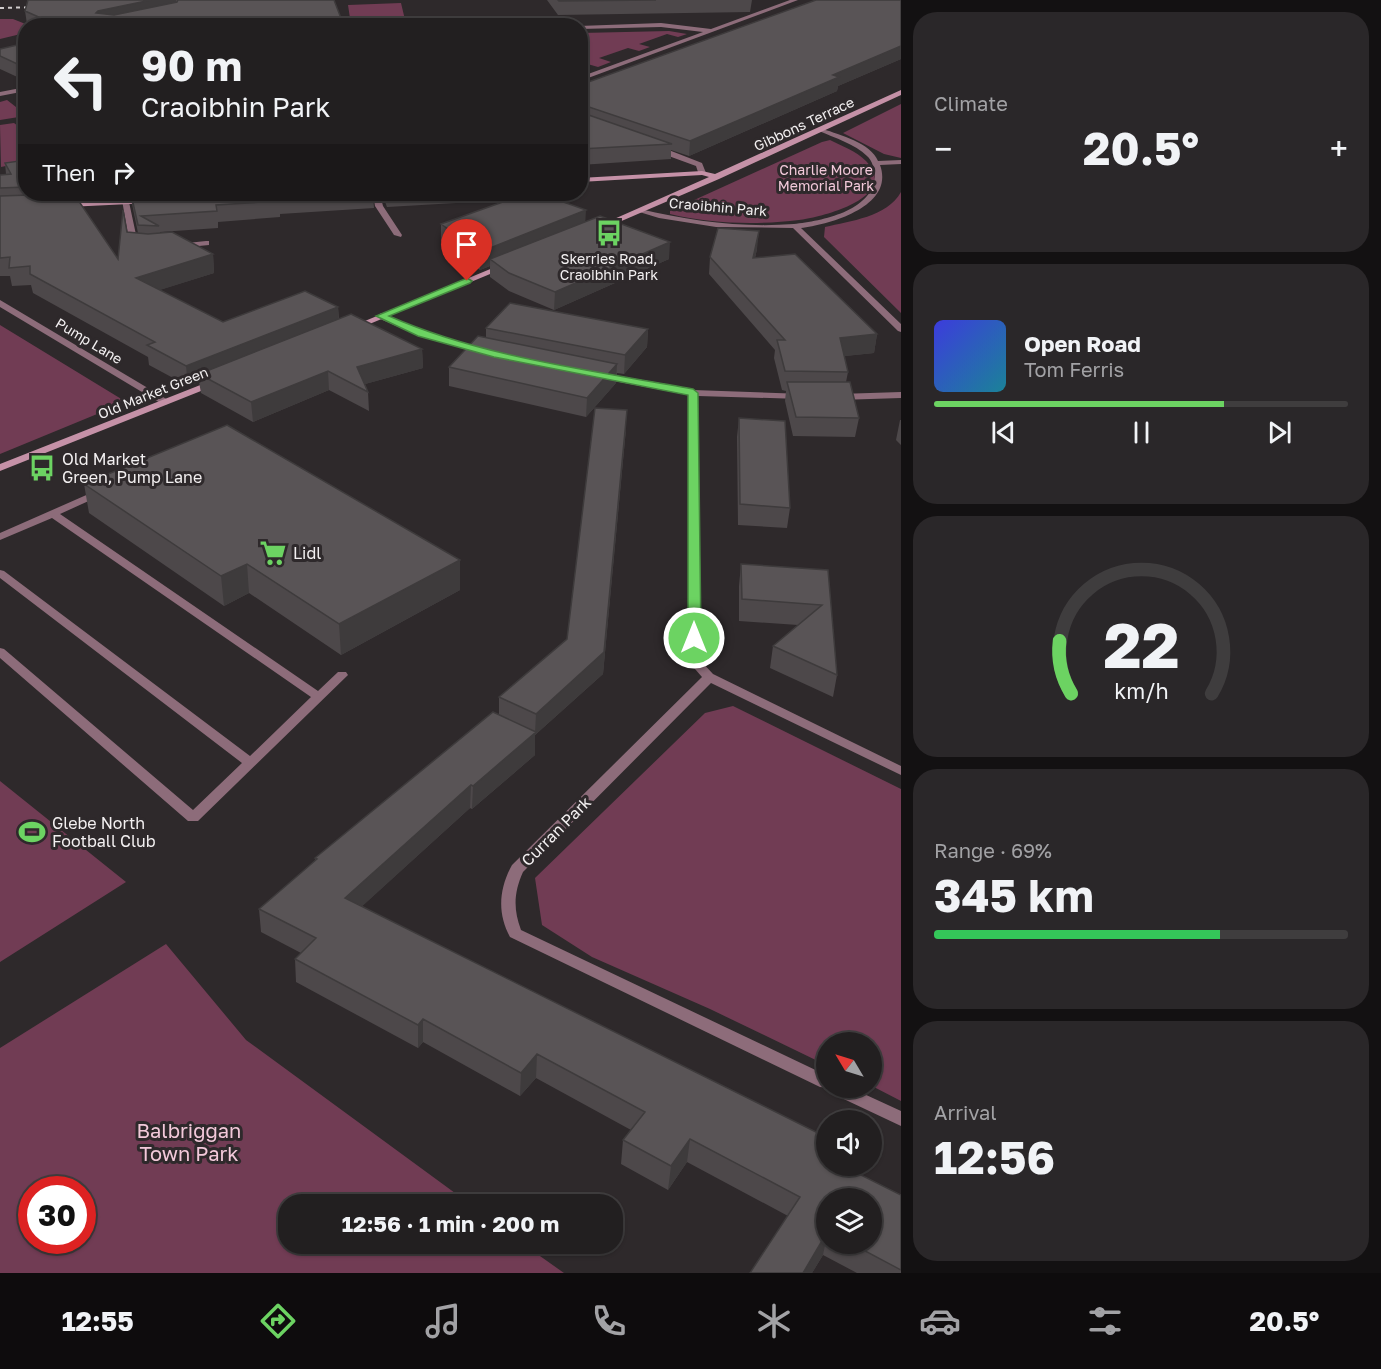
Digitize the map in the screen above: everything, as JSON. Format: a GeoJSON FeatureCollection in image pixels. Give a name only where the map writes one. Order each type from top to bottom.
{"type":"FeatureCollection","features":[{"type":"Feature","properties":{"kind":"main road","name":"Gibbons Terrace"},"geometry":{"type":"LineString","coordinates":[[716,177],[901,92]]}},
{"type":"Feature","properties":{"kind":"main road"},"geometry":{"type":"LineString","coordinates":[[588,180],[702,173],[716,177]]}},
{"type":"Feature","properties":{"kind":"main road"},"geometry":{"type":"LineString","coordinates":[[586,233],[716,177]]}},
{"type":"Feature","properties":{"kind":"main road"},"geometry":{"type":"LineString","coordinates":[[58,206],[159,201]]}},
{"type":"Feature","properties":{"kind":"main road"},"geometry":{"type":"LineString","coordinates":[[338,333],[510,264]]}},
{"type":"Feature","properties":{"kind":"main road","name":"Old Market Green"},"geometry":{"type":"LineString","coordinates":[[0,468],[219,381]]}},
{"type":"Feature","properties":{"kind":"street"},"geometry":{"type":"LineString","coordinates":[[588,76],[795,0]]}},
{"type":"Feature","properties":{"kind":"street"},"geometry":{"type":"LineString","coordinates":[[588,27],[661,25],[713,31]]}},
{"type":"Feature","properties":{"kind":"street"},"geometry":{"type":"LineString","coordinates":[[0,88],[4,93]]}},
{"type":"Feature","properties":{"kind":"street"},"geometry":{"type":"LineString","coordinates":[[821,130],[862,149],[879,163],[887,177]]}},
{"type":"Feature","properties":{"kind":"street"},"geometry":{"type":"LineString","coordinates":[[652,146],[699,165],[702,173]]}},
{"type":"Feature","properties":{"kind":"street"},"geometry":{"type":"LineString","coordinates":[[879,163],[901,162]]}},
{"type":"Feature","properties":{"kind":"street"},"geometry":{"type":"LineString","coordinates":[[378,201],[398,235]]}},
{"type":"Feature","properties":{"kind":"street"},"geometry":{"type":"LineString","coordinates":[[125,202],[134,246],[150,248]]}},
{"type":"Feature","properties":{"kind":"street","name":"Craoibhin Park"},"geometry":{"type":"LineString","coordinates":[[640,211],[668,218],[731,226],[795,226],[845,216],[879,202]]}},
{"type":"Feature","properties":{"kind":"street"},"geometry":{"type":"LineString","coordinates":[[795,226],[901,329]]}},
{"type":"Feature","properties":{"kind":"street"},"geometry":{"type":"LineString","coordinates":[[173,246],[206,243]]}},
{"type":"Feature","properties":{"kind":"street","name":"Pump Lane"},"geometry":{"type":"LineString","coordinates":[[0,303],[165,402]]}},
{"type":"Feature","properties":{"kind":"street"},"geometry":{"type":"LineString","coordinates":[[381,316],[422,334],[487,352]]}},
{"type":"Feature","properties":{"kind":"street"},"geometry":{"type":"LineString","coordinates":[[591,375],[693,393],[811,397]]}},
{"type":"Feature","properties":{"kind":"street"},"geometry":{"type":"LineString","coordinates":[[693,393],[694,661],[710,677],[901,771]]}},
{"type":"Feature","properties":{"kind":"street"},"geometry":{"type":"LineString","coordinates":[[823,397],[901,396]]}},
{"type":"Feature","properties":{"kind":"street"},"geometry":{"type":"LineString","coordinates":[[0,537],[116,485]]}},
{"type":"Feature","properties":{"kind":"street"},"geometry":{"type":"LineString","coordinates":[[52,513],[319,697]]}},
{"type":"Feature","properties":{"kind":"street"},"geometry":{"type":"LineString","coordinates":[[0,573],[250,763]]}},
{"type":"Feature","properties":{"kind":"street"},"geometry":{"type":"LineString","coordinates":[[0,652],[192,818],[342,675]]}},
{"type":"Feature","properties":{"kind":"street","name":"Curran Park"},"geometry":{"type":"LineString","coordinates":[[710,677],[518,869],[507,891],[507,914],[515,933],[816,1077]]}},
{"type":"Feature","properties":{"kind":"street"},"geometry":{"type":"LineString","coordinates":[[858,1098],[901,1119]]}},
{"type":"Feature","properties":{"kind":"green space"},"geometry":{"type":"Polygon","coordinates":[[[401,3],[405,18],[350,18],[348,5],[401,3]]]}},
{"type":"Feature","properties":{"kind":"green space"},"geometry":{"type":"Polygon","coordinates":[[[0,19],[18,21],[18,35],[0,39],[0,19]]]}},
{"type":"Feature","properties":{"kind":"green space"},"geometry":{"type":"Polygon","coordinates":[[[669,31],[687,34],[678,37],[667,34],[639,44],[650,47],[639,51],[628,48],[599,58],[611,62],[598,67],[588,64],[588,33],[669,31]]]}},
{"type":"Feature","properties":{"kind":"green space"},"geometry":{"type":"Polygon","coordinates":[[[7,100],[18,109],[18,117],[0,120],[0,102],[7,100]]]}},
{"type":"Feature","properties":{"kind":"green space","name":"Charlie Moore Memorial Park"},"geometry":{"type":"Polygon","coordinates":[[[901,104],[901,158],[884,154],[843,133],[901,104]]]}},
{"type":"Feature","properties":{"kind":"green space"},"geometry":{"type":"Polygon","coordinates":[[[14,123],[18,126],[18,163],[1,167],[0,125],[14,123]]]}},
{"type":"Feature","properties":{"kind":"green space","name":"Charlie Moore Memorial Park"},"geometry":{"type":"Polygon","coordinates":[[[830,140],[862,157],[874,174],[874,185],[867,195],[840,210],[799,220],[767,223],[718,222],[670,214],[670,211],[830,140]]]}},
{"type":"Feature","properties":{"kind":"green space","name":"Charlie Moore Memorial Park"},"geometry":{"type":"Polygon","coordinates":[[[901,192],[901,313],[824,237],[825,227],[867,217],[887,207],[901,192]]]}},
{"type":"Feature","properties":{"kind":"green space"},"geometry":{"type":"Polygon","coordinates":[[[0,325],[123,400],[102,412],[0,454],[0,325]]]}},
{"type":"Feature","properties":{"kind":"green space"},"geometry":{"type":"Polygon","coordinates":[[[733,706],[901,789],[901,1101],[882,1091],[882,1032],[816,1032],[816,1060],[710,1009],[592,957],[542,925],[535,878],[705,713],[733,706]]]}},
{"type":"Feature","properties":{"kind":"green space","name":"Glebe North Football Club"},"geometry":{"type":"Polygon","coordinates":[[[0,781],[126,882],[0,962],[0,781]]]}},
{"type":"Feature","properties":{"kind":"green space","name":"Balbriggan Town Park"},"geometry":{"type":"Polygon","coordinates":[[[166,944],[246,1040],[456,1194],[278,1194],[278,1254],[537,1254],[564,1273],[0,1273],[0,1048],[166,944]]]}},
{"type":"Feature","properties":{"kind":"building"},"geometry":{"type":"Polygon","coordinates":[[[28,0],[151,0],[96,13],[114,15],[178,0],[334,0],[341,18],[41,18],[25,11],[28,0]]]}},
{"type":"Feature","properties":{"kind":"building"},"geometry":{"type":"Polygon","coordinates":[[[558,0],[656,0],[559,1],[558,0]]]}},
{"type":"Feature","properties":{"kind":"building"},"geometry":{"type":"Polygon","coordinates":[[[816,0],[901,0],[901,46],[833,75],[839,77],[690,141],[588,107],[588,82],[816,0]]]}},
{"type":"Feature","properties":{"kind":"building"},"geometry":{"type":"Polygon","coordinates":[[[18,45],[18,64],[0,56],[0,49],[18,45]]]}},
{"type":"Feature","properties":{"kind":"building"},"geometry":{"type":"Polygon","coordinates":[[[588,115],[672,144],[588,149],[588,115]]]}},
{"type":"Feature","properties":{"kind":"building"},"geometry":{"type":"Polygon","coordinates":[[[18,161],[18,187],[0,188],[0,175],[11,174],[5,163],[18,161]]]}},
{"type":"Feature","properties":{"kind":"building"},"geometry":{"type":"Polygon","coordinates":[[[0,196],[18,196],[18,201],[79,201],[118,259],[123,210],[127,232],[148,234],[172,232],[213,254],[136,278],[223,322],[305,291],[338,307],[186,366],[147,345],[155,342],[30,274],[30,266],[9,268],[10,257],[0,258],[0,196]]]}},
{"type":"Feature","properties":{"kind":"building"},"geometry":{"type":"Polygon","coordinates":[[[133,201],[279,201],[216,205],[217,211],[141,216],[159,226],[138,225],[133,201]]]}},
{"type":"Feature","properties":{"kind":"building"},"geometry":{"type":"Polygon","coordinates":[[[505,201],[561,201],[586,210],[480,252],[441,224],[505,201]]]}},
{"type":"Feature","properties":{"kind":"building"},"geometry":{"type":"Polygon","coordinates":[[[600,216],[670,242],[555,292],[509,273],[490,259],[600,216]]]}},
{"type":"Feature","properties":{"kind":"building"},"geometry":{"type":"Polygon","coordinates":[[[718,228],[759,231],[753,258],[795,254],[877,334],[840,338],[848,372],[785,371],[777,340],[785,340],[710,257],[718,228]]]}},
{"type":"Feature","properties":{"kind":"building"},"geometry":{"type":"Polygon","coordinates":[[[510,303],[648,329],[625,355],[486,328],[510,303]]]}},
{"type":"Feature","properties":{"kind":"building"},"geometry":{"type":"Polygon","coordinates":[[[351,314],[422,349],[357,367],[368,392],[328,371],[251,402],[199,374],[351,314]]]}},
{"type":"Feature","properties":{"kind":"building"},"geometry":{"type":"Polygon","coordinates":[[[478,336],[617,364],[587,398],[449,367],[478,336]]]}},
{"type":"Feature","properties":{"kind":"building"},"geometry":{"type":"Polygon","coordinates":[[[787,382],[850,382],[859,418],[796,417],[787,382]]]}},
{"type":"Feature","properties":{"kind":"building"},"geometry":{"type":"Polygon","coordinates":[[[595,408],[627,410],[604,652],[536,714],[499,697],[567,639],[595,408]]]}},
{"type":"Feature","properties":{"kind":"building"},"geometry":{"type":"Polygon","coordinates":[[[739,418],[785,421],[790,508],[740,504],[739,418]]]}},
{"type":"Feature","properties":{"kind":"building","name":"Lidl"},"geometry":{"type":"Polygon","coordinates":[[[227,425],[460,560],[339,624],[247,564],[221,576],[84,484],[227,425]]]}},
{"type":"Feature","properties":{"kind":"building"},"geometry":{"type":"Polygon","coordinates":[[[741,564],[828,570],[837,675],[773,646],[822,605],[742,599],[741,564]]]}},
{"type":"Feature","properties":{"kind":"building"},"geometry":{"type":"Polygon","coordinates":[[[493,712],[536,732],[473,786],[471,785],[345,898],[816,1132],[816,1176],[863,1176],[901,1195],[901,1270],[871,1254],[882,1254],[882,1188],[816,1188],[816,1251],[803,1273],[750,1273],[800,1197],[690,1139],[671,1166],[623,1140],[645,1112],[537,1054],[521,1073],[423,1019],[418,1025],[295,959],[316,938],[259,909],[317,859],[315,858],[493,712]]]}},
{"type":"Feature","properties":{"kind":"railway"},"geometry":{"type":"LineString","coordinates":[[0,8],[41,7]]}},
{"type":"Feature","properties":{"kind":"place","name":"Skerries Road, Craoibhin Park"},"geometry":{"type":"Point","coordinates":[609,233]}},
{"type":"Feature","properties":{"kind":"place","name":"Old Market Green, Pump Lane"},"geometry":{"type":"Point","coordinates":[42,468]}},
{"type":"Feature","properties":{"kind":"place","name":"Lidl"},"geometry":{"type":"Point","coordinates":[273,553]}},
{"type":"Feature","properties":{"kind":"place","name":"Glebe North Football Club"},"geometry":{"type":"Point","coordinates":[32,832]}},
{"type":"Feature","properties":{"kind":"route"},"geometry":{"type":"LineString","coordinates":[[467,281],[381,316],[422,334],[498,355],[693,393],[694,638]]}}]}
